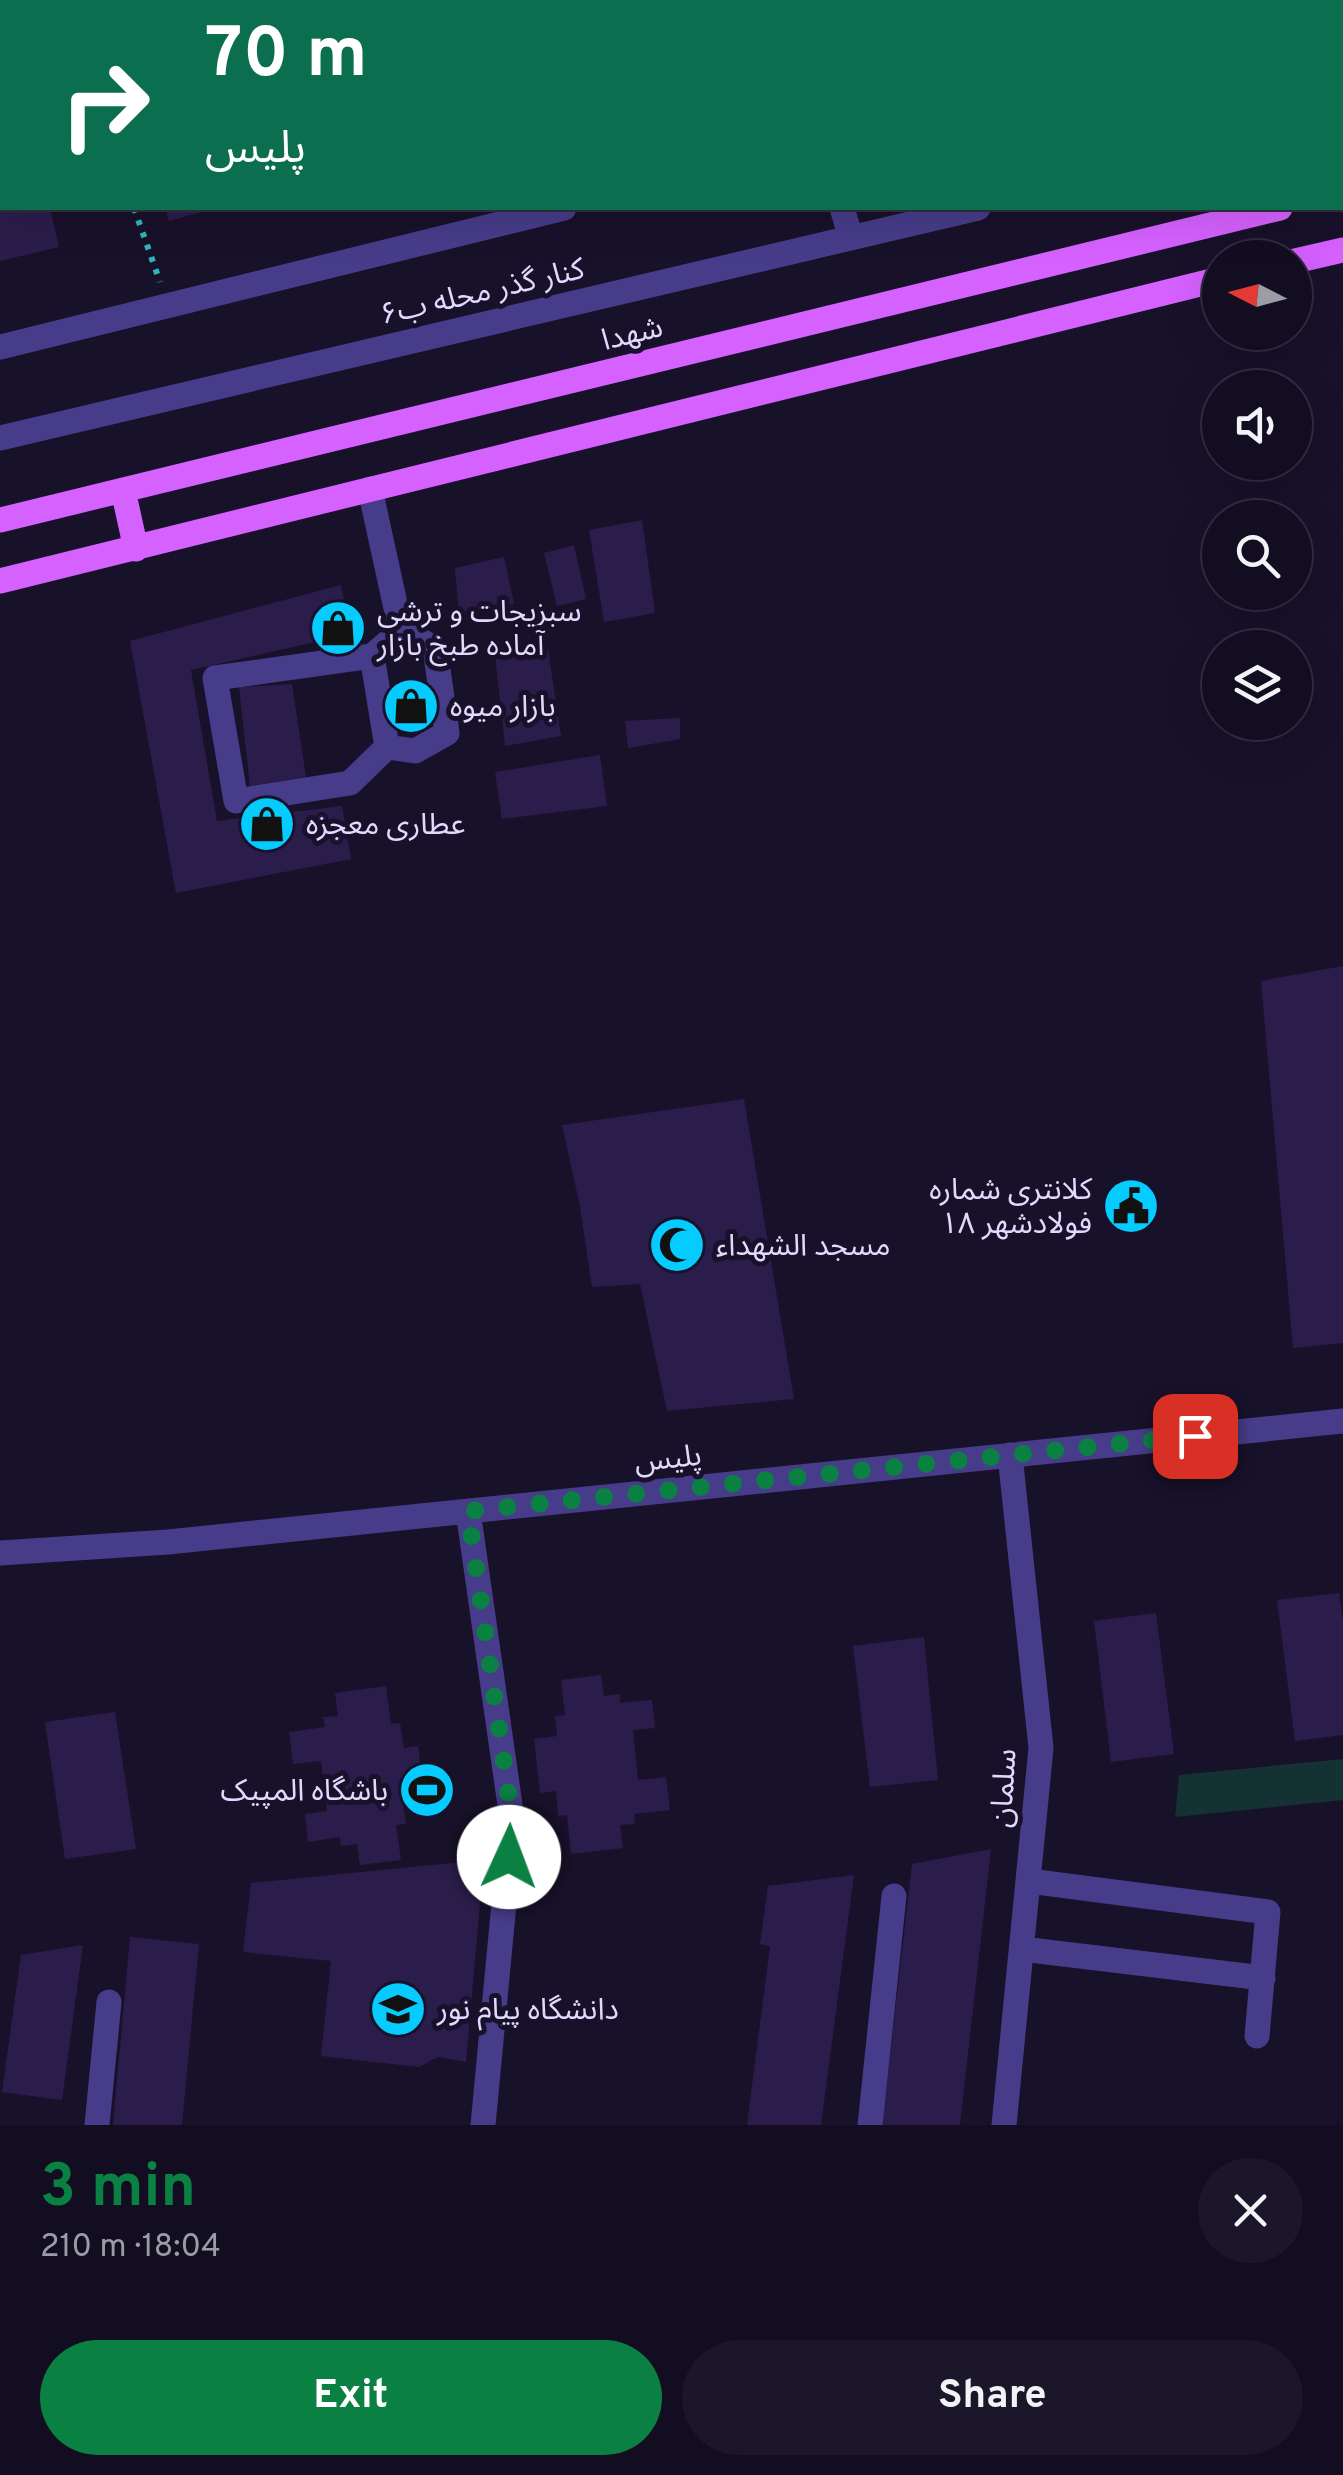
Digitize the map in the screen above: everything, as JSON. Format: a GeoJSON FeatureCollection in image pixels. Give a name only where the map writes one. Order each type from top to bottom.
{"type":"FeatureCollection","features":[{"type":"Feature","properties":{"kind":"main road","name":"شهدا"},"geometry":{"type":"LineString","coordinates":[[0,520],[1272,210]]}},
{"type":"Feature","properties":{"kind":"main road"},"geometry":{"type":"LineString","coordinates":[[1312,257],[1343,250]]}},
{"type":"Feature","properties":{"kind":"main road"},"geometry":{"type":"LineString","coordinates":[[0,581],[1202,283]]}},
{"type":"Feature","properties":{"kind":"main road"},"geometry":{"type":"LineString","coordinates":[[123,490],[136,548]]}},
{"type":"Feature","properties":{"kind":"street"},"geometry":{"type":"LineString","coordinates":[[0,347],[556,210]]}},
{"type":"Feature","properties":{"kind":"street"},"geometry":{"type":"LineString","coordinates":[[843,210],[852,238]]}},
{"type":"Feature","properties":{"kind":"street","name":"کنار گذر محله ب۶"},"geometry":{"type":"LineString","coordinates":[[0,438],[970,210]]}},
{"type":"Feature","properties":{"kind":"street"},"geometry":{"type":"LineString","coordinates":[[370,490],[401,631]]}},
{"type":"Feature","properties":{"kind":"street"},"geometry":{"type":"LineString","coordinates":[[387,747],[350,783],[236,801],[215,678],[372,656],[401,631]]}},
{"type":"Feature","properties":{"kind":"street"},"geometry":{"type":"LineString","coordinates":[[387,747],[416,751],[446,733],[435,648],[401,631]]}},
{"type":"Feature","properties":{"kind":"street"},"geometry":{"type":"LineString","coordinates":[[372,656],[387,747]]}},
{"type":"Feature","properties":{"kind":"street","name":"پلیس"},"geometry":{"type":"LineString","coordinates":[[0,1552],[168,1542],[1343,1421]]}},
{"type":"Feature","properties":{"kind":"street","name":"سلمان"},"geometry":{"type":"LineString","coordinates":[[1004,2125],[1041,1748],[1010,1456]]}},
{"type":"Feature","properties":{"kind":"street"},"geometry":{"type":"LineString","coordinates":[[468,1511],[512,1819],[484,2125]]}},
{"type":"Feature","properties":{"kind":"street"},"geometry":{"type":"LineString","coordinates":[[1029,1881],[1268,1912],[1257,2036]]}},
{"type":"Feature","properties":{"kind":"street"},"geometry":{"type":"LineString","coordinates":[[870,2125],[894,1896]]}},
{"type":"Feature","properties":{"kind":"street"},"geometry":{"type":"LineString","coordinates":[[1022,1949],[1263,1978]]}},
{"type":"Feature","properties":{"kind":"street"},"geometry":{"type":"LineString","coordinates":[[97,2125],[109,2002]]}},
{"type":"Feature","properties":{"kind":"path"},"geometry":{"type":"LineString","coordinates":[[135,210],[168,305]]}},
{"type":"Feature","properties":{"kind":"green space"},"geometry":{"type":"Polygon","coordinates":[[[1343,1759],[1343,1800],[1175,1817],[1179,1775],[1343,1759]]]}},
{"type":"Feature","properties":{"kind":"building"},"geometry":{"type":"Polygon","coordinates":[[[0,210],[50,210],[59,247],[0,261],[0,210]]]}},
{"type":"Feature","properties":{"kind":"building"},"geometry":{"type":"Polygon","coordinates":[[[166,210],[209,210],[169,221],[166,210]]]}},
{"type":"Feature","properties":{"kind":"building"},"geometry":{"type":"Polygon","coordinates":[[[642,520],[655,613],[604,622],[589,530],[642,520]]]}},
{"type":"Feature","properties":{"kind":"building"},"geometry":{"type":"Polygon","coordinates":[[[574,545],[586,599],[557,606],[544,553],[574,545]]]}},
{"type":"Feature","properties":{"kind":"building"},"geometry":{"type":"Polygon","coordinates":[[[504,557],[514,604],[459,614],[455,568],[504,557]]]}},
{"type":"Feature","properties":{"kind":"building"},"geometry":{"type":"Polygon","coordinates":[[[341,585],[351,634],[191,670],[217,821],[342,806],[351,859],[176,893],[130,641],[341,585]]]}},
{"type":"Feature","properties":{"kind":"building"},"geometry":{"type":"Polygon","coordinates":[[[547,643],[561,736],[505,746],[494,646],[547,643]]]}},
{"type":"Feature","properties":{"kind":"building"},"geometry":{"type":"Polygon","coordinates":[[[292,684],[306,777],[250,786],[239,687],[292,684]]]}},
{"type":"Feature","properties":{"kind":"building"},"geometry":{"type":"Polygon","coordinates":[[[680,718],[680,739],[628,748],[625,721],[680,718]]]}},
{"type":"Feature","properties":{"kind":"building"},"geometry":{"type":"Polygon","coordinates":[[[600,755],[607,806],[502,819],[495,772],[600,755]]]}},
{"type":"Feature","properties":{"kind":"building"},"geometry":{"type":"Polygon","coordinates":[[[1343,966],[1343,1343],[1293,1348],[1261,981],[1343,966]]]}},
{"type":"Feature","properties":{"kind":"building","name":"مسجد الشهداء"},"geometry":{"type":"Polygon","coordinates":[[[744,1099],[794,1399],[667,1411],[640,1284],[592,1287],[562,1125],[744,1099]]]}},
{"type":"Feature","properties":{"kind":"building"},"geometry":{"type":"Polygon","coordinates":[[[1339,1593],[1343,1622],[1343,1735],[1295,1741],[1277,1600],[1339,1593]]]}},
{"type":"Feature","properties":{"kind":"building"},"geometry":{"type":"Polygon","coordinates":[[[1156,1613],[1174,1754],[1111,1762],[1094,1621],[1156,1613]]]}},
{"type":"Feature","properties":{"kind":"building"},"geometry":{"type":"Polygon","coordinates":[[[924,1637],[938,1780],[870,1787],[853,1646],[924,1637]]]}},
{"type":"Feature","properties":{"kind":"building"},"geometry":{"type":"Polygon","coordinates":[[[601,1675],[604,1696],[620,1694],[620,1703],[652,1700],[655,1728],[633,1730],[638,1780],[666,1777],[670,1810],[634,1814],[635,1824],[620,1825],[623,1848],[571,1854],[567,1815],[558,1816],[556,1791],[540,1793],[534,1739],[557,1736],[555,1716],[565,1715],[561,1680],[601,1675]]]}},
{"type":"Feature","properties":{"kind":"building"},"geometry":{"type":"Polygon","coordinates":[[[386,1686],[391,1724],[400,1723],[404,1748],[418,1746],[425,1801],[403,1804],[406,1824],[396,1825],[401,1860],[360,1865],[357,1844],[341,1846],[340,1837],[308,1842],[305,1814],[327,1811],[321,1761],[293,1764],[289,1732],[325,1727],[323,1717],[338,1716],[335,1693],[386,1686]]]}},
{"type":"Feature","properties":{"kind":"building"},"geometry":{"type":"Polygon","coordinates":[[[115,1712],[136,1849],[65,1859],[45,1722],[115,1712]]]}},
{"type":"Feature","properties":{"kind":"building"},"geometry":{"type":"Polygon","coordinates":[[[991,1849],[960,2125],[882,2125],[912,1864],[991,1849]]]}},
{"type":"Feature","properties":{"kind":"building","name":"دانشگاه پیام نور"},"geometry":{"type":"Polygon","coordinates":[[[463,1862],[482,1880],[466,2062],[438,2057],[419,2067],[321,2056],[331,1961],[243,1952],[251,1883],[463,1862]]]}},
{"type":"Feature","properties":{"kind":"building"},"geometry":{"type":"Polygon","coordinates":[[[854,1875],[821,2125],[747,2125],[770,1946],[760,1944],[768,1886],[854,1875]]]}},
{"type":"Feature","properties":{"kind":"building"},"geometry":{"type":"Polygon","coordinates":[[[130,1937],[199,1944],[182,2125],[113,2125],[130,1937]]]}},
{"type":"Feature","properties":{"kind":"building"},"geometry":{"type":"Polygon","coordinates":[[[83,1945],[62,2100],[2,2092],[21,1955],[83,1945]]]}},
{"type":"Feature","properties":{"kind":"place","name":"سبزیجات و ترشی آماده طبخ بازار"},"geometry":{"type":"Point","coordinates":[338,628]}},
{"type":"Feature","properties":{"kind":"place","name":"بازار میوه"},"geometry":{"type":"Point","coordinates":[411,706]}},
{"type":"Feature","properties":{"kind":"place","name":"عطاری معجزه"},"geometry":{"type":"Point","coordinates":[267,824]}},
{"type":"Feature","properties":{"kind":"place","name":"کلانتری شماره ۱۸ فولادشهر"},"geometry":{"type":"Point","coordinates":[1131,1206]}},
{"type":"Feature","properties":{"kind":"place","name":"مسجد الشهداء"},"geometry":{"type":"Point","coordinates":[677,1245]}},
{"type":"Feature","properties":{"kind":"place","name":"باشگاه المپیک"},"geometry":{"type":"Point","coordinates":[427,1790]}},
{"type":"Feature","properties":{"kind":"place","name":"دانشگاه پیام نور"},"geometry":{"type":"Point","coordinates":[398,2009]}},
{"type":"Feature","properties":{"kind":"route"},"geometry":{"type":"LineString","coordinates":[[509,1857],[512,1819],[468,1511],[1195,1436]]}}]}
